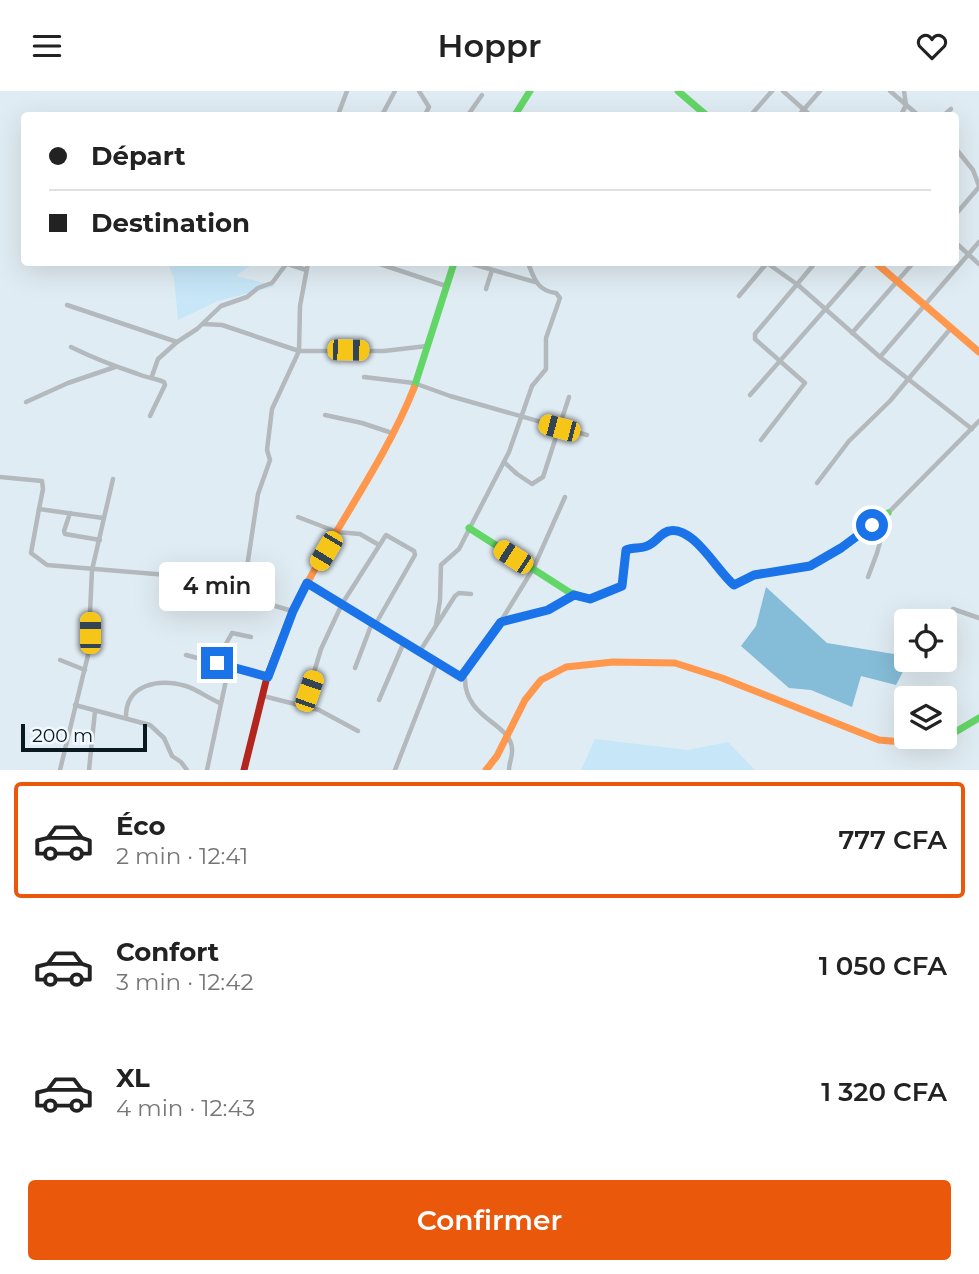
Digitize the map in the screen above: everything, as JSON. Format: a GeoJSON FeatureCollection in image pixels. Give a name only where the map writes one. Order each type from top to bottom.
{"type":"FeatureCollection","features":[{"type":"Feature","properties":{"kind":"main road"},"geometry":{"type":"LineString","coordinates":[[517,112],[530,91]]}},
{"type":"Feature","properties":{"kind":"main road"},"geometry":{"type":"LineString","coordinates":[[678,91],[702,112]]}},
{"type":"Feature","properties":{"kind":"main road"},"geometry":{"type":"LineString","coordinates":[[244,770],[262,696],[293,611],[393,433],[414,383],[453,266]]}},
{"type":"Feature","properties":{"kind":"main road"},"geometry":{"type":"LineString","coordinates":[[880,266],[979,352]]}},
{"type":"Feature","properties":{"kind":"main road"},"geometry":{"type":"LineString","coordinates":[[469,528],[574,595],[590,599],[623,584],[626,550],[647,547],[667,531],[682,531],[694,538],[726,579],[734,585],[754,575],[810,566],[841,548],[888,513]]}},
{"type":"Feature","properties":{"kind":"main road"},"geometry":{"type":"LineString","coordinates":[[486,770],[497,756],[529,695],[541,680],[551,673],[574,665],[659,661],[675,663],[722,678],[879,740],[894,741]]}},
{"type":"Feature","properties":{"kind":"main road"},"geometry":{"type":"LineString","coordinates":[[957,731],[979,718]]}},
{"type":"Feature","properties":{"kind":"street"},"geometry":{"type":"LineString","coordinates":[[339,112],[347,91]]}},
{"type":"Feature","properties":{"kind":"street"},"geometry":{"type":"LineString","coordinates":[[385,112],[396,91]]}},
{"type":"Feature","properties":{"kind":"street"},"geometry":{"type":"LineString","coordinates":[[419,91],[429,107],[426,112]]}},
{"type":"Feature","properties":{"kind":"street"},"geometry":{"type":"LineString","coordinates":[[754,112],[772,91]]}},
{"type":"Feature","properties":{"kind":"street"},"geometry":{"type":"LineString","coordinates":[[783,91],[806,112]]}},
{"type":"Feature","properties":{"kind":"street"},"geometry":{"type":"LineString","coordinates":[[804,110],[820,91]]}},
{"type":"Feature","properties":{"kind":"street"},"geometry":{"type":"LineString","coordinates":[[890,91],[914,112]]}},
{"type":"Feature","properties":{"kind":"street"},"geometry":{"type":"LineString","coordinates":[[902,112],[906,105],[904,91]]}},
{"type":"Feature","properties":{"kind":"street"},"geometry":{"type":"LineString","coordinates":[[470,112],[482,95]]}},
{"type":"Feature","properties":{"kind":"street"},"geometry":{"type":"LineString","coordinates":[[948,112],[951,109]]}},
{"type":"Feature","properties":{"kind":"street"},"geometry":{"type":"LineString","coordinates":[[959,153],[973,170],[979,186],[959,210]]}},
{"type":"Feature","properties":{"kind":"street"},"geometry":{"type":"LineString","coordinates":[[959,265],[979,242]]}},
{"type":"Feature","properties":{"kind":"street"},"geometry":{"type":"LineString","coordinates":[[959,246],[979,264]]}},
{"type":"Feature","properties":{"kind":"street"},"geometry":{"type":"LineString","coordinates":[[152,376],[159,359],[177,342],[203,324],[221,306],[247,297],[258,288],[272,283],[284,266]]}},
{"type":"Feature","properties":{"kind":"street"},"geometry":{"type":"LineString","coordinates":[[295,266],[306,270]]}},
{"type":"Feature","properties":{"kind":"street"},"geometry":{"type":"LineString","coordinates":[[293,611],[252,599],[244,587],[258,494],[270,460],[267,450],[272,409],[299,351],[299,312],[307,266]]}},
{"type":"Feature","properties":{"kind":"street"},"geometry":{"type":"LineString","coordinates":[[386,266],[447,286]]}},
{"type":"Feature","properties":{"kind":"street"},"geometry":{"type":"LineString","coordinates":[[436,625],[440,607],[441,565],[456,553],[504,462],[532,386],[546,369],[546,338],[560,298],[535,282],[480,266]]}},
{"type":"Feature","properties":{"kind":"street"},"geometry":{"type":"LineString","coordinates":[[529,266],[535,282]]}},
{"type":"Feature","properties":{"kind":"street"},"geometry":{"type":"LineString","coordinates":[[739,296],[765,266]]}},
{"type":"Feature","properties":{"kind":"street"},"geometry":{"type":"LineString","coordinates":[[772,266],[825,307],[880,357],[972,429]]}},
{"type":"Feature","properties":{"kind":"street"},"geometry":{"type":"LineString","coordinates":[[761,440],[805,386],[804,381],[757,341],[755,334],[813,266]]}},
{"type":"Feature","properties":{"kind":"street"},"geometry":{"type":"LineString","coordinates":[[750,395],[863,266]]}},
{"type":"Feature","properties":{"kind":"street"},"geometry":{"type":"LineString","coordinates":[[852,333],[910,266]]}},
{"type":"Feature","properties":{"kind":"street"},"geometry":{"type":"LineString","coordinates":[[880,357],[958,266]]}},
{"type":"Feature","properties":{"kind":"street"},"geometry":{"type":"LineString","coordinates":[[486,289],[492,269]]}},
{"type":"Feature","properties":{"kind":"street"},"geometry":{"type":"LineString","coordinates":[[67,305],[177,342]]}},
{"type":"Feature","properties":{"kind":"street"},"geometry":{"type":"LineString","coordinates":[[203,324],[222,325],[299,351],[384,351],[427,346]]}},
{"type":"Feature","properties":{"kind":"street"},"geometry":{"type":"LineString","coordinates":[[817,483],[849,441],[908,379],[951,328]]}},
{"type":"Feature","properties":{"kind":"street"},"geometry":{"type":"LineString","coordinates":[[71,347],[102,363],[152,376],[164,382],[150,416]]}},
{"type":"Feature","properties":{"kind":"street"},"geometry":{"type":"LineString","coordinates":[[26,402],[68,383],[116,367]]}},
{"type":"Feature","properties":{"kind":"street"},"geometry":{"type":"LineString","coordinates":[[364,377],[414,383],[587,435]]}},
{"type":"Feature","properties":{"kind":"street"},"geometry":{"type":"LineString","coordinates":[[504,462],[529,482],[539,481],[543,477],[569,397]]}},
{"type":"Feature","properties":{"kind":"street"},"geometry":{"type":"LineString","coordinates":[[326,415],[393,433]]}},
{"type":"Feature","properties":{"kind":"street"},"geometry":{"type":"LineString","coordinates":[[868,577],[888,513],[979,421]]}},
{"type":"Feature","properties":{"kind":"street"},"geometry":{"type":"LineString","coordinates":[[0,477],[42,481],[43,489],[31,549],[33,556],[47,565],[215,579],[244,587]]}},
{"type":"Feature","properties":{"kind":"street"},"geometry":{"type":"LineString","coordinates":[[60,770],[88,655],[92,570],[113,479]]}},
{"type":"Feature","properties":{"kind":"street"},"geometry":{"type":"LineString","coordinates":[[461,677],[501,622],[533,569],[565,497]]}},
{"type":"Feature","properties":{"kind":"street"},"geometry":{"type":"LineString","coordinates":[[39,509],[103,518]]}},
{"type":"Feature","properties":{"kind":"street"},"geometry":{"type":"LineString","coordinates":[[71,513],[65,534],[100,540]]}},
{"type":"Feature","properties":{"kind":"street"},"geometry":{"type":"LineString","coordinates":[[298,517],[337,532],[360,534],[379,545]]}},
{"type":"Feature","properties":{"kind":"street"},"geometry":{"type":"LineString","coordinates":[[304,706],[321,649],[342,604],[386,535],[414,551],[415,555],[373,624],[355,668]]}},
{"type":"Feature","properties":{"kind":"street"},"geometry":{"type":"LineString","coordinates":[[307,583],[465,679],[465,689],[471,703],[487,720],[507,734],[512,750],[509,770]]}},
{"type":"Feature","properties":{"kind":"street"},"geometry":{"type":"LineString","coordinates":[[420,652],[454,596],[459,593],[471,594]]}},
{"type":"Feature","properties":{"kind":"street"},"geometry":{"type":"LineString","coordinates":[[501,622],[548,610],[574,595]]}},
{"type":"Feature","properties":{"kind":"street"},"geometry":{"type":"LineString","coordinates":[[957,610],[979,618]]}},
{"type":"Feature","properties":{"kind":"street"},"geometry":{"type":"LineString","coordinates":[[207,770],[227,665],[222,651],[232,633],[251,637]]}},
{"type":"Feature","properties":{"kind":"street"},"geometry":{"type":"LineString","coordinates":[[379,700],[404,642]]}},
{"type":"Feature","properties":{"kind":"street"},"geometry":{"type":"LineString","coordinates":[[186,655],[268,677]]}},
{"type":"Feature","properties":{"kind":"street"},"geometry":{"type":"LineString","coordinates":[[60,660],[85,670]]}},
{"type":"Feature","properties":{"kind":"street"},"geometry":{"type":"LineString","coordinates":[[395,770],[437,662]]}},
{"type":"Feature","properties":{"kind":"street"},"geometry":{"type":"LineString","coordinates":[[126,718],[127,706],[139,688],[160,682],[187,686],[220,703]]}},
{"type":"Feature","properties":{"kind":"street"},"geometry":{"type":"LineString","coordinates":[[262,696],[319,710],[358,731]]}},
{"type":"Feature","properties":{"kind":"street"},"geometry":{"type":"LineString","coordinates":[[75,705],[147,724],[156,730],[169,746],[172,756],[187,770]]}},
{"type":"Feature","properties":{"kind":"street"},"geometry":{"type":"LineString","coordinates":[[89,770],[95,711]]}},
{"type":"Feature","properties":{"kind":"shaded area"},"geometry":{"type":"Polygon","coordinates":[[[169,266],[250,266],[236,276],[276,286],[218,301],[178,320],[174,278],[169,266]]]}},
{"type":"Feature","properties":{"kind":"shaded area"},"geometry":{"type":"Polygon","coordinates":[[[766,587],[827,643],[894,654],[894,672],[903,672],[896,685],[861,676],[852,707],[811,690],[789,688],[741,646],[756,626],[766,587]]]}},
{"type":"Feature","properties":{"kind":"shaded area"},"geometry":{"type":"Polygon","coordinates":[[[595,739],[688,750],[728,742],[755,770],[581,770],[595,739]]]}},
{"type":"Feature","properties":{"kind":"traffic: fast"},"geometry":{"type":"LineString","coordinates":[[517,112],[530,91]]}},
{"type":"Feature","properties":{"kind":"traffic: fast"},"geometry":{"type":"LineString","coordinates":[[678,91],[702,112]]}},
{"type":"Feature","properties":{"kind":"traffic: fast"},"geometry":{"type":"LineString","coordinates":[[414,388],[453,266]]}},
{"type":"Feature","properties":{"kind":"traffic: fast"},"geometry":{"type":"LineString","coordinates":[[469,528],[569,592],[590,599],[622,586],[626,550],[645,547],[666,532],[678,531],[696,542],[734,585],[754,575],[810,566],[841,549],[888,513]]}},
{"type":"Feature","properties":{"kind":"traffic: fast"},"geometry":{"type":"LineString","coordinates":[[957,731],[979,718]]}},
{"type":"Feature","properties":{"kind":"traffic: slow"},"geometry":{"type":"LineString","coordinates":[[879,266],[979,352]]}},
{"type":"Feature","properties":{"kind":"traffic: slow"},"geometry":{"type":"LineString","coordinates":[[292,613],[371,474],[414,388]]}},
{"type":"Feature","properties":{"kind":"traffic: slow"},"geometry":{"type":"LineString","coordinates":[[486,770],[497,756],[525,700],[541,680],[566,667],[613,662],[675,663],[722,678],[879,740],[894,741]]}},
{"type":"Feature","properties":{"kind":"traffic: jam"},"geometry":{"type":"LineString","coordinates":[[244,770],[267,677],[292,613]]}},
{"type":"Feature","properties":{"kind":"route"},"geometry":{"type":"LineString","coordinates":[[217,663],[268,677],[293,611],[307,583],[461,677],[501,622],[548,610],[574,595],[590,599],[619,588],[623,584],[626,550],[647,547],[667,531],[682,531],[694,538],[726,579],[734,585],[754,575],[810,566],[872,525]]}}]}
